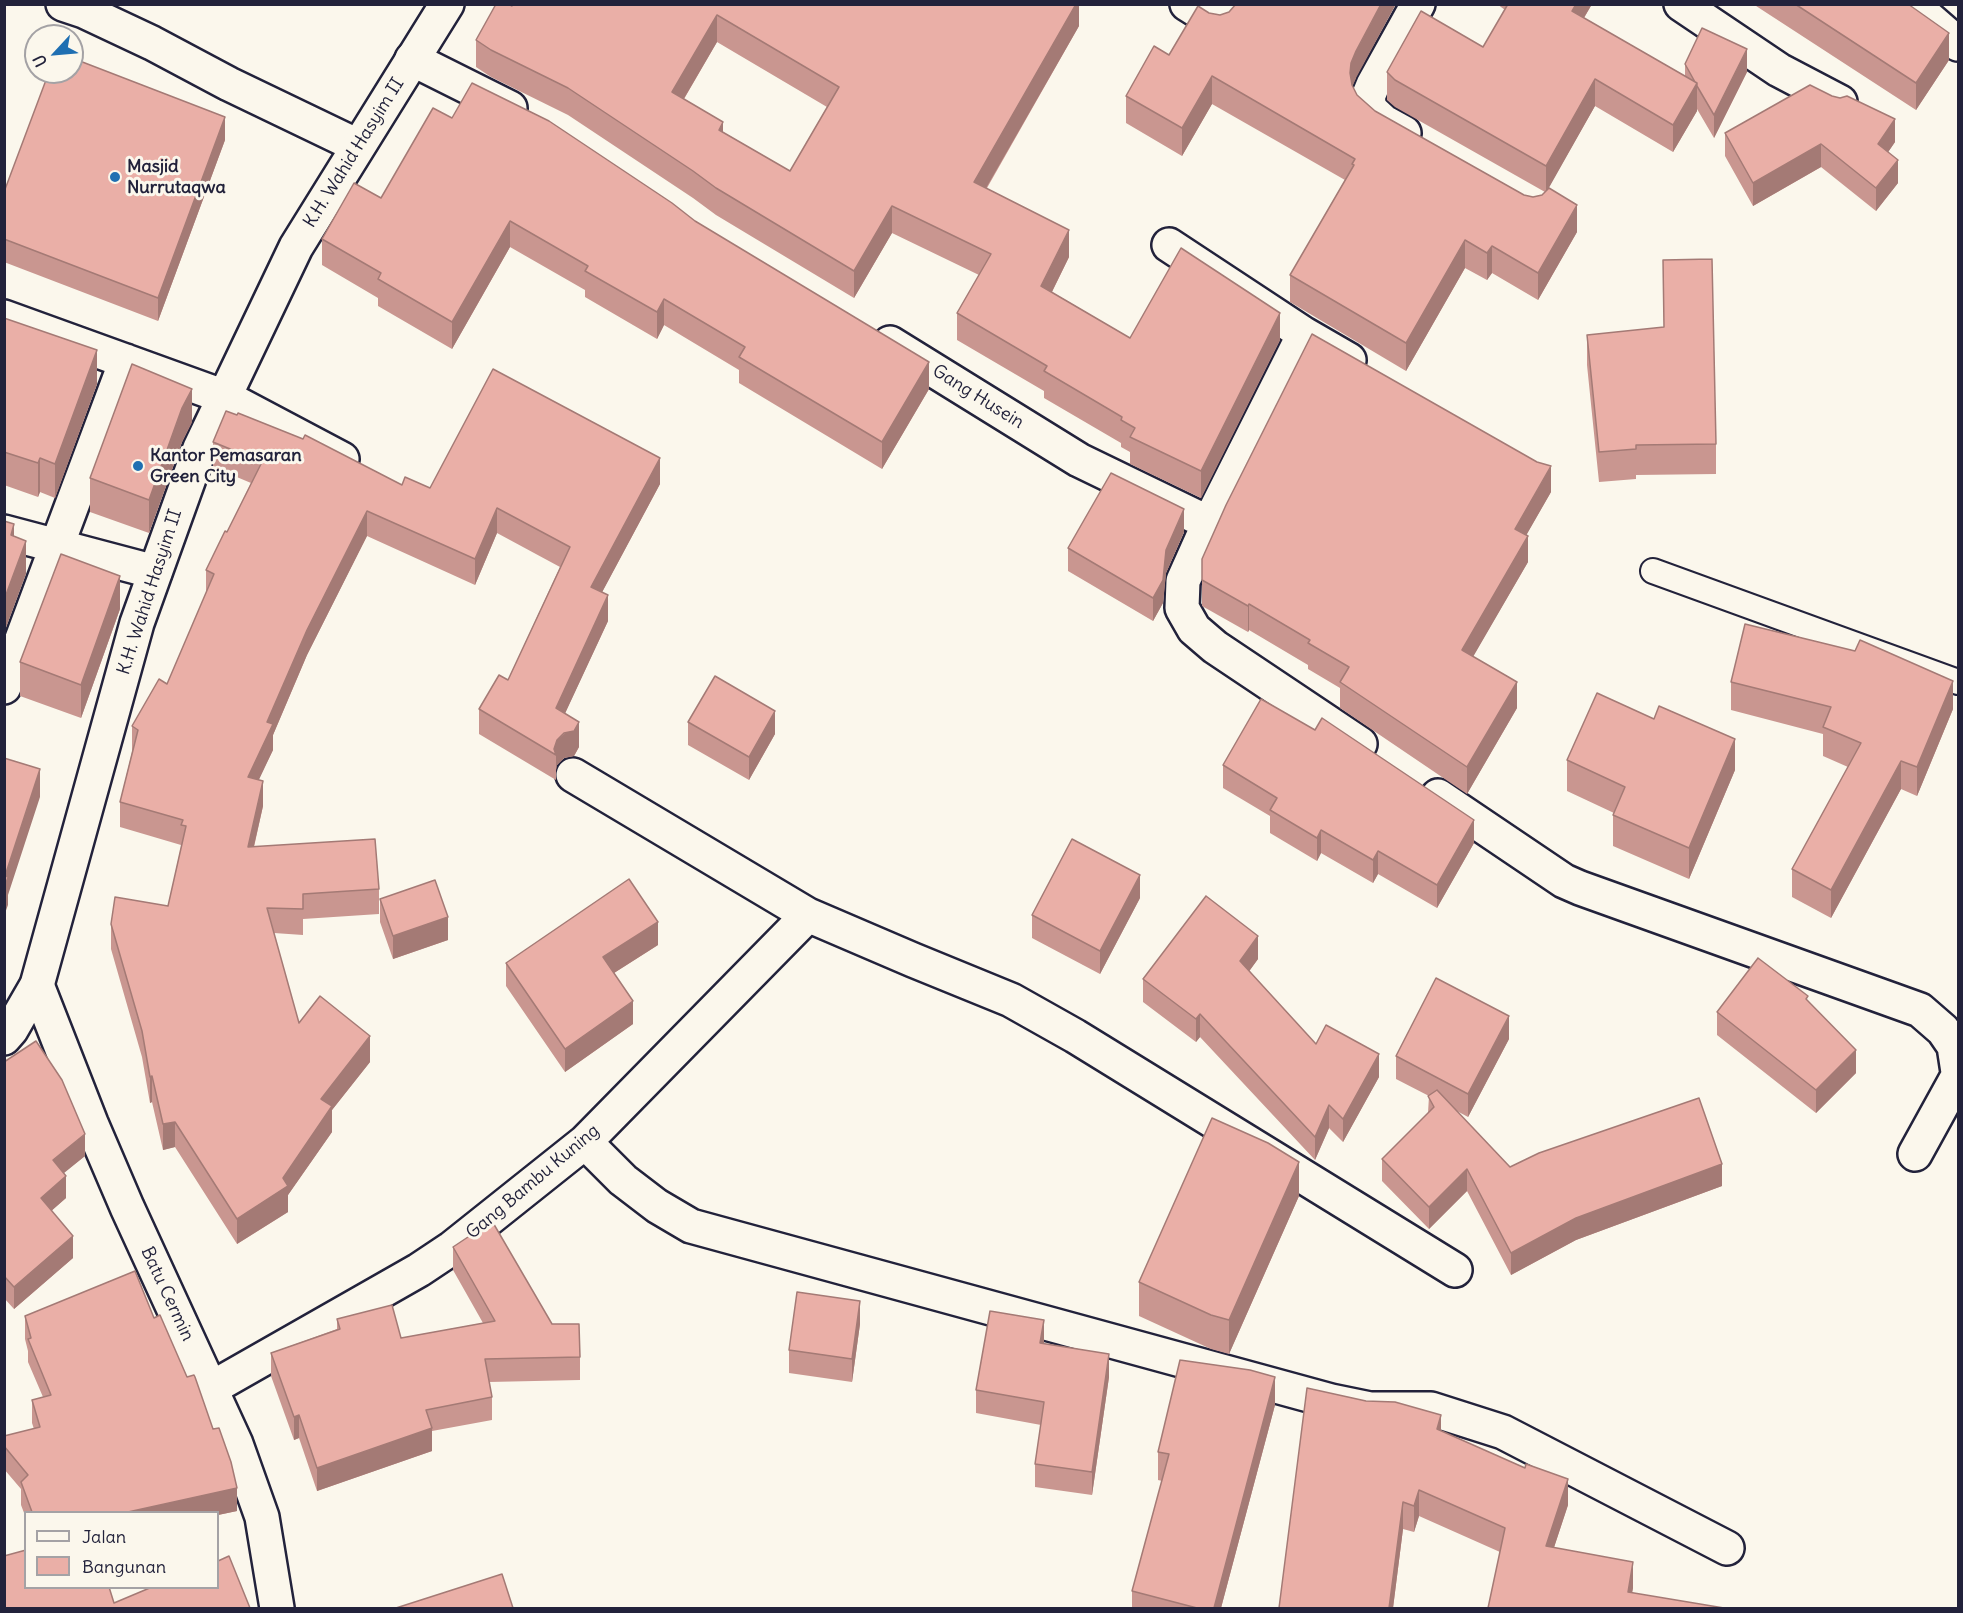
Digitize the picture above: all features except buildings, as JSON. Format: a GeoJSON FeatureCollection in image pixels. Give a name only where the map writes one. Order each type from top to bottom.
{"type":"FeatureCollection","features":[{"type":"Feature","properties":{"kind":"street"},"geometry":{"type":"LineString","coordinates":[[63,4],[84,10],[357,146]]}},
{"type":"Feature","properties":{"kind":"street","name":"K.H. Wahid Hasyim II"},"geometry":{"type":"LineString","coordinates":[[4,1038],[37,985],[137,623],[200,448],[296,247],[447,4]]}},
{"type":"Feature","properties":{"kind":"street"},"geometry":{"type":"LineString","coordinates":[[1187,4],[1220,24],[1228,4]]}},
{"type":"Feature","properties":{"kind":"street"},"geometry":{"type":"LineString","coordinates":[[1418,4],[1368,97],[1370,110],[1384,122],[1434,150]]}},
{"type":"Feature","properties":{"kind":"street"},"geometry":{"type":"LineString","coordinates":[[1681,4],[1779,70],[1840,102]]}},
{"type":"Feature","properties":{"kind":"street"},"geometry":{"type":"LineString","coordinates":[[1912,4],[1959,44]]}},
{"type":"Feature","properties":{"kind":"street"},"geometry":{"type":"LineString","coordinates":[[412,59],[534,119]]}},
{"type":"Feature","properties":{"kind":"street"},"geometry":{"type":"LineString","coordinates":[[1169,245],[1304,333],[1374,374]]}},
{"type":"Feature","properties":{"kind":"street"},"geometry":{"type":"LineString","coordinates":[[4,317],[225,397],[371,474]]}},
{"type":"Feature","properties":{"kind":"street","name":"Gang Husein"},"geometry":{"type":"LineString","coordinates":[[867,328],[1079,460],[1209,523]]}},
{"type":"Feature","properties":{"kind":"street"},"geometry":{"type":"LineString","coordinates":[[1304,333],[1209,523],[1183,581],[1182,608],[1194,628],[1215,647],[1389,764]]}},
{"type":"Feature","properties":{"kind":"street"},"geometry":{"type":"LineString","coordinates":[[4,687],[126,361]]}},
{"type":"Feature","properties":{"kind":"street"},"geometry":{"type":"LineString","coordinates":[[4,532],[155,572]]}},
{"type":"Feature","properties":{"kind":"street"},"geometry":{"type":"LineString","coordinates":[[573,776],[808,915],[1011,1000],[1075,1036],[1455,1270]]}},
{"type":"Feature","properties":{"kind":"street"},"geometry":{"type":"LineString","coordinates":[[1418,783],[1564,880],[1920,1010],[1943,1030],[1954,1046],[1959,1072]]}},
{"type":"Feature","properties":{"kind":"street","name":"Gang Bambu Kuning"},"geometry":{"type":"LineString","coordinates":[[210,1389],[419,1270],[452,1248],[585,1142],[808,915]]}},
{"type":"Feature","properties":{"kind":"street","name":"Batu Cermin"},"geometry":{"type":"LineString","coordinates":[[37,985],[109,1165],[236,1444],[262,1517],[277,1608]]}},
{"type":"Feature","properties":{"kind":"street"},"geometry":{"type":"LineString","coordinates":[[1915,1154],[1959,1077]]}},
{"type":"Feature","properties":{"kind":"street"},"geometry":{"type":"LineString","coordinates":[[585,1142],[623,1180],[657,1206],[691,1226],[1331,1401],[1370,1409],[1431,1409],[1503,1432],[1727,1548]]}},
{"type":"Feature","properties":{"kind":"lane"},"geometry":{"type":"LineString","coordinates":[[1653,571],[1959,682]]}},
{"type":"Feature","properties":{"kind":"place","name":"Masjid Nurrutaqwa"},"geometry":{"type":"Point","coordinates":[115,177]}},
{"type":"Feature","properties":{"kind":"place","name":"Kantor Pemasaran Green City"},"geometry":{"type":"Point","coordinates":[138,466]}}]}
